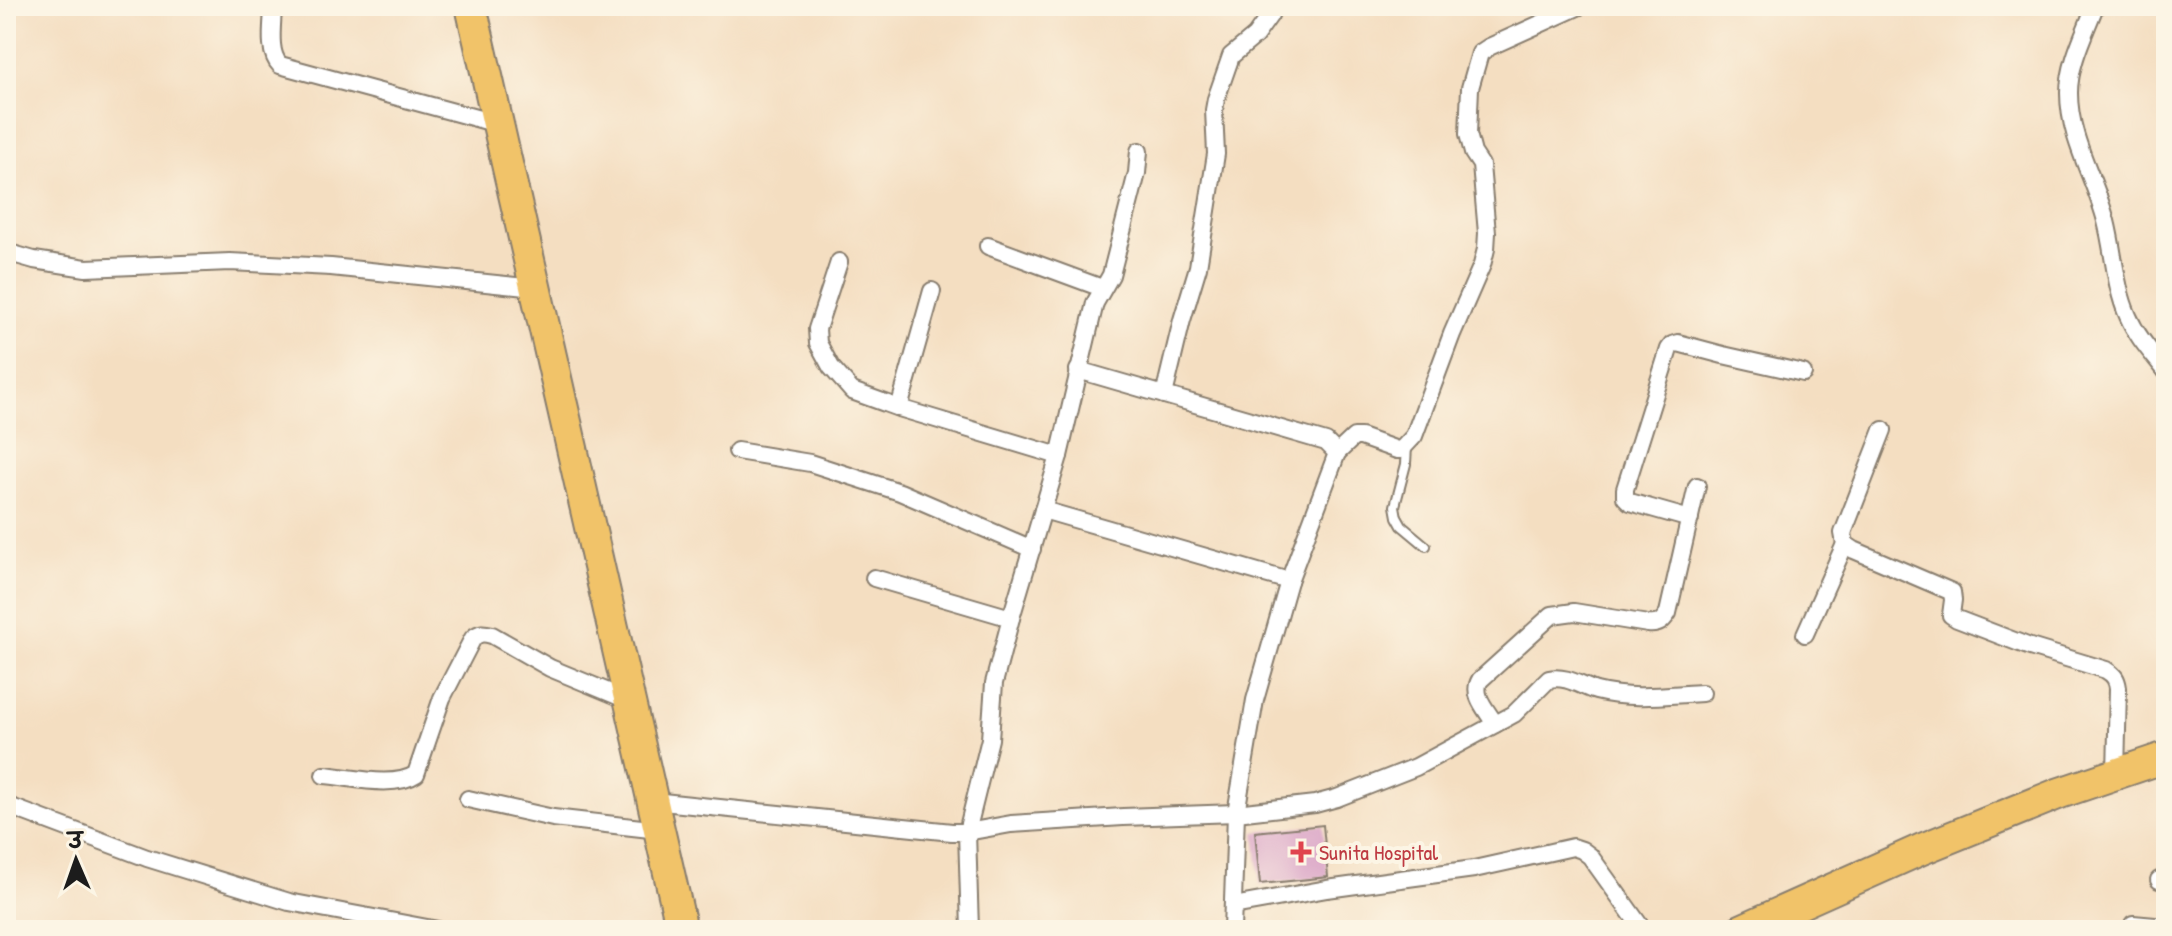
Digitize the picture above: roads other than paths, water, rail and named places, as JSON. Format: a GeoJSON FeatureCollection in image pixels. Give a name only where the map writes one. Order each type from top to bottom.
{"type":"FeatureCollection","features":[{"type":"Feature","properties":{"kind":"highway"},"geometry":{"type":"LineString","coordinates":[[471,6],[682,930]]}},
{"type":"Feature","properties":{"kind":"highway"},"geometry":{"type":"LineString","coordinates":[[1741,930],[1922,849],[2060,793],[2166,757]]}},
{"type":"Feature","properties":{"kind":"street"},"geometry":{"type":"LineString","coordinates":[[273,6],[273,52],[280,65],[498,124]]}},
{"type":"Feature","properties":{"kind":"street"},"geometry":{"type":"LineString","coordinates":[[1164,395],[1198,267],[1216,154],[1216,99],[1231,56],[1255,36],[1273,6]]}},
{"type":"Feature","properties":{"kind":"street"},"geometry":{"type":"LineString","coordinates":[[1232,930],[1236,813],[1255,700],[1289,581],[1337,453],[1354,437],[1397,450],[1407,446],[1414,436],[1482,265],[1486,249],[1484,183],[1481,165],[1473,153],[1468,134],[1470,88],[1480,53],[1580,6]]}},
{"type":"Feature","properties":{"kind":"street"},"geometry":{"type":"LineString","coordinates":[[2095,6],[2073,65],[2070,105],[2079,151],[2107,222],[2126,314],[2139,338],[2166,371]]}},
{"type":"Feature","properties":{"kind":"street"},"geometry":{"type":"LineString","coordinates":[[970,930],[967,832],[990,739],[992,693],[1059,456],[1095,303],[1111,275],[1137,173],[1139,151]]}},
{"type":"Feature","properties":{"kind":"street"},"geometry":{"type":"LineString","coordinates":[[988,246],[1102,288]]}},
{"type":"Feature","properties":{"kind":"street"},"geometry":{"type":"LineString","coordinates":[[6,252],[86,268],[245,263],[331,267],[535,288]]}},
{"type":"Feature","properties":{"kind":"street"},"geometry":{"type":"LineString","coordinates":[[839,262],[817,329],[818,343],[831,367],[852,391],[1059,456]]}},
{"type":"Feature","properties":{"kind":"street"},"geometry":{"type":"LineString","coordinates":[[899,408],[932,291]]}},
{"type":"Feature","properties":{"kind":"street"},"geometry":{"type":"LineString","coordinates":[[1690,519],[1630,502],[1625,497],[1672,345],[1678,343],[1803,373]]}},
{"type":"Feature","properties":{"kind":"street"},"geometry":{"type":"LineString","coordinates":[[1078,370],[1326,442],[1337,453]]}},
{"type":"Feature","properties":{"kind":"street"},"geometry":{"type":"LineString","coordinates":[[1805,634],[1845,544],[1843,533],[1883,430]]}},
{"type":"Feature","properties":{"kind":"street"},"geometry":{"type":"LineString","coordinates":[[737,451],[810,463],[900,492],[1032,549]]}},
{"type":"Feature","properties":{"kind":"street"},"geometry":{"type":"LineString","coordinates":[[1495,724],[1476,687],[1552,615],[1574,612],[1648,624],[1658,625],[1661,622],[1668,613],[1697,486]]}},
{"type":"Feature","properties":{"kind":"street"},"geometry":{"type":"LineString","coordinates":[[1043,510],[1289,581]]}},
{"type":"Feature","properties":{"kind":"street"},"geometry":{"type":"LineString","coordinates":[[1845,544],[1952,592],[1951,615],[1957,619],[2113,674],[2118,688],[2116,774]]}},
{"type":"Feature","properties":{"kind":"street"},"geometry":{"type":"LineString","coordinates":[[874,578],[1011,618]]}},
{"type":"Feature","properties":{"kind":"street"},"geometry":{"type":"LineString","coordinates":[[324,775],[389,782],[408,780],[416,774],[442,698],[478,634],[492,635],[550,668],[630,701]]}},
{"type":"Feature","properties":{"kind":"street"},"geometry":{"type":"LineString","coordinates":[[653,801],[967,832],[1011,824],[1236,813],[1315,804],[1416,767],[1514,714],[1554,677],[1622,697],[1702,693]]}},
{"type":"Feature","properties":{"kind":"street"},"geometry":{"type":"LineString","coordinates":[[468,799],[553,818],[659,830]]}},
{"type":"Feature","properties":{"kind":"street"},"geometry":{"type":"LineString","coordinates":[[6,805],[147,858],[289,902],[438,930]]}},
{"type":"Feature","properties":{"kind":"street"},"geometry":{"type":"LineString","coordinates":[[1233,906],[1327,889],[1474,869],[1573,847],[1590,856],[1643,930]]}},
{"type":"Feature","properties":{"kind":"street"},"geometry":{"type":"LineString","coordinates":[[2133,924],[2166,927]]}},
{"type":"Feature","properties":{"kind":"lane"},"geometry":{"type":"LineString","coordinates":[[1407,446],[1406,464],[1395,506],[1397,517],[1402,526],[1426,546]]}},
{"type":"Feature","properties":{"kind":"place","name":"Sunita Hospital"},"geometry":{"type":"Point","coordinates":[1301,852]}}]}
